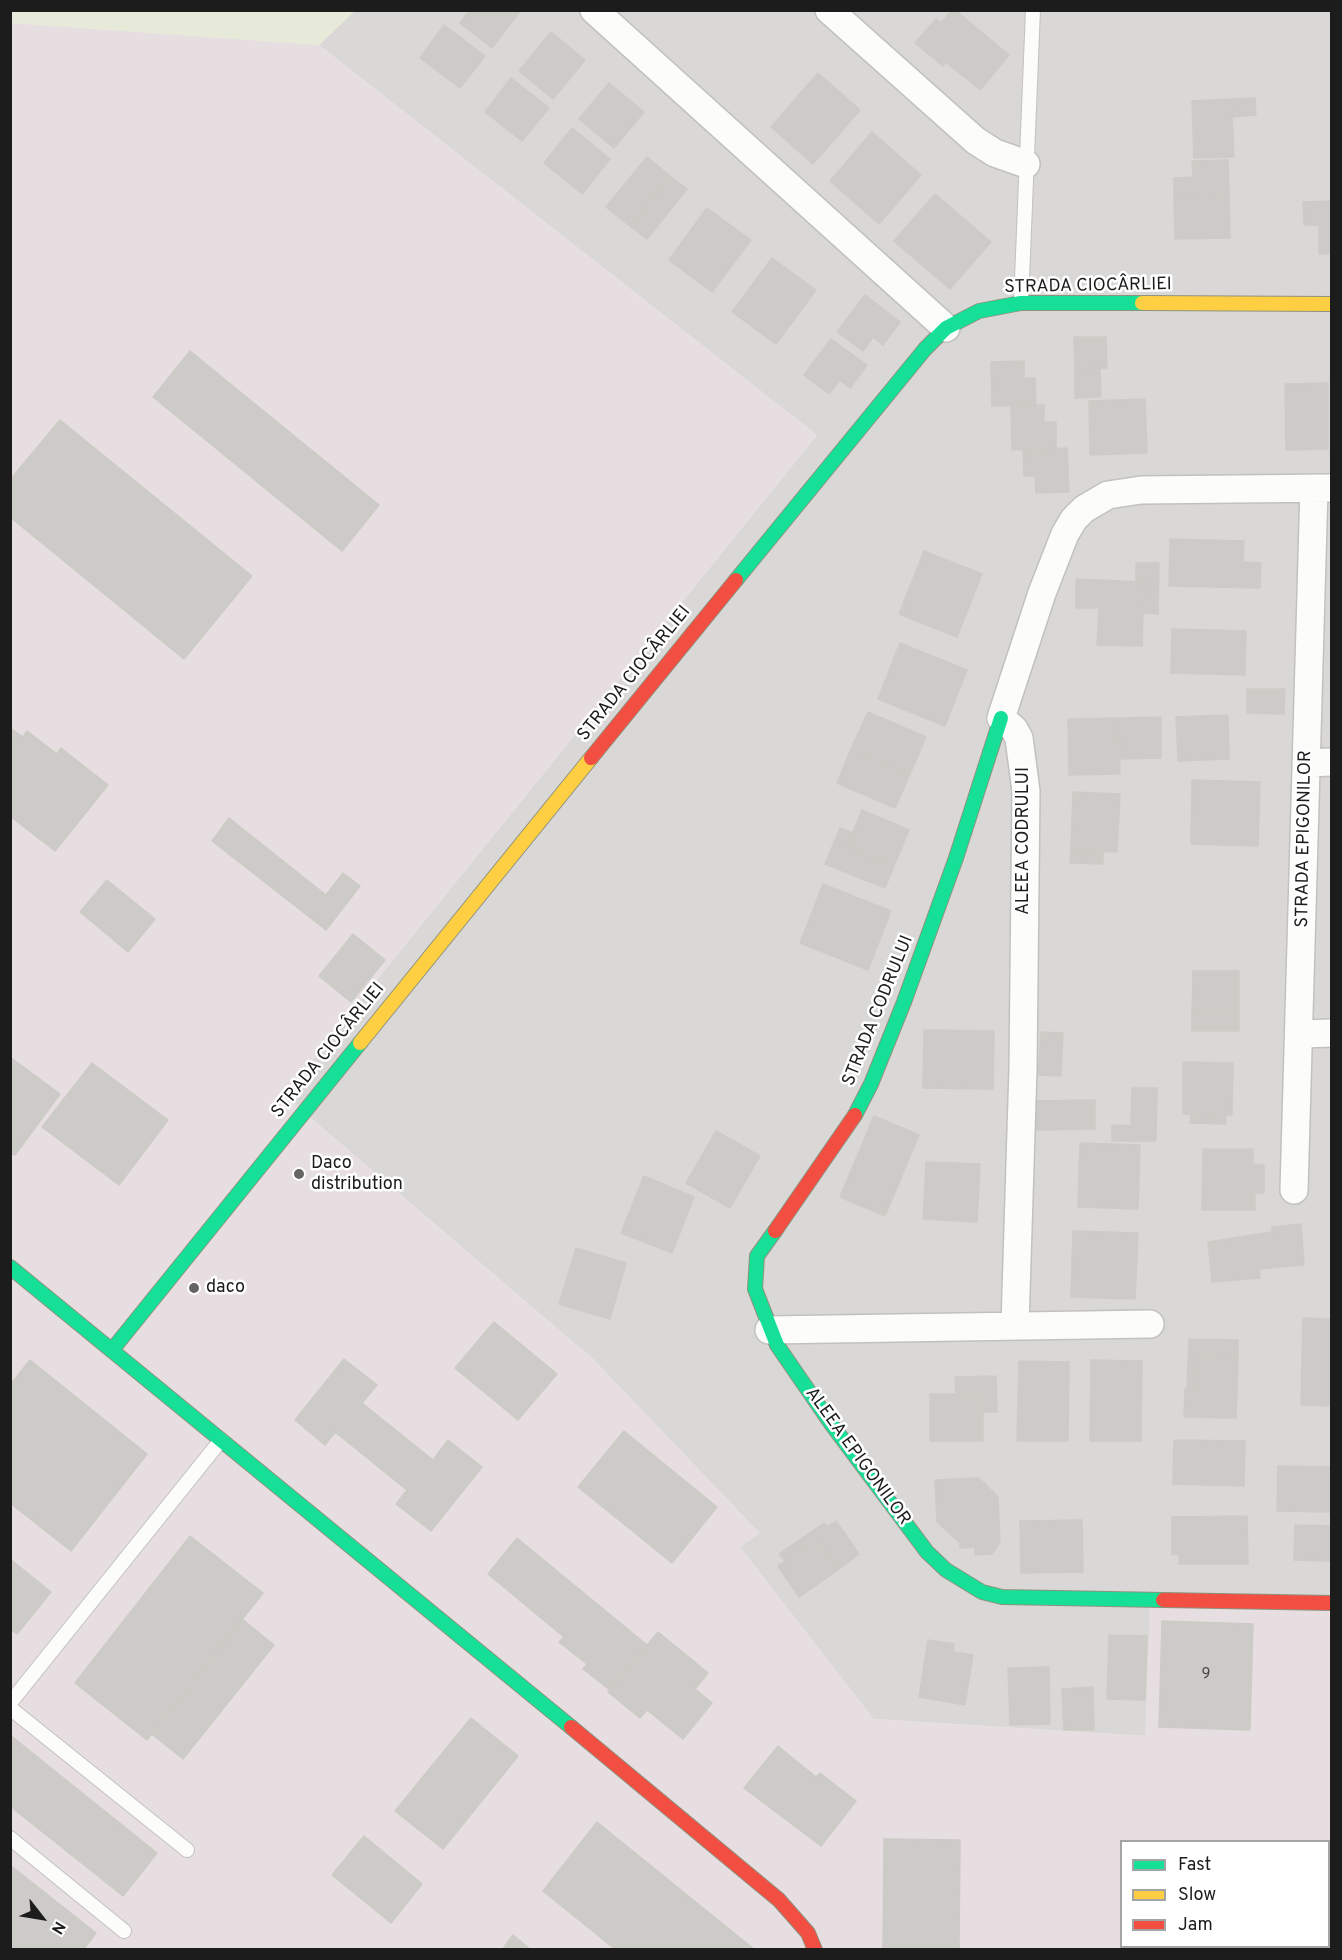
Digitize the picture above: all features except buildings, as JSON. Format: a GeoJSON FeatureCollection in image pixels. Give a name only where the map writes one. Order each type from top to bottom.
{"type":"FeatureCollection","features":[{"type":"Feature","properties":{"kind":"street"},"geometry":{"type":"LineString","coordinates":[[594,10],[946,328]]}},
{"type":"Feature","properties":{"kind":"street"},"geometry":{"type":"LineString","coordinates":[[829,10],[976,141],[995,153],[1026,164]]}},
{"type":"Feature","properties":{"kind":"street","name":"STRADA CIOCÂRLIEI"},"geometry":{"type":"LineString","coordinates":[[112,1350],[655,678],[925,349],[946,328],[979,311],[1021,303],[1332,304]]}},
{"type":"Feature","properties":{"kind":"street"},"geometry":{"type":"LineString","coordinates":[[1001,718],[1055,558],[1065,534],[1084,509],[1107,495],[1141,490],[1323,488]]}},
{"type":"Feature","properties":{"kind":"street","name":"STRADA EPIGONILOR"},"geometry":{"type":"LineString","coordinates":[[1294,1190],[1301,1034],[1319,763],[1323,488]]}},
{"type":"Feature","properties":{"kind":"street","name":"ALEEA CODRULUI"},"geometry":{"type":"LineString","coordinates":[[1001,718],[1014,729],[1019,738],[1026,791],[1023,1068],[1015,1325]]}},
{"type":"Feature","properties":{"kind":"street","name":"STRADA CODRULUI"},"geometry":{"type":"LineString","coordinates":[[769,1330],[756,1289],[757,1256],[853,1119],[871,1084],[893,1031],[956,858],[1001,718]]}},
{"type":"Feature","properties":{"kind":"street"},"geometry":{"type":"LineString","coordinates":[[1301,1034],[1332,1034]]}},
{"type":"Feature","properties":{"kind":"street"},"geometry":{"type":"LineString","coordinates":[[10,1267],[726,1854],[779,1900],[808,1933],[815,1950]]}},
{"type":"Feature","properties":{"kind":"street"},"geometry":{"type":"LineString","coordinates":[[769,1330],[1150,1324]]}},
{"type":"Feature","properties":{"kind":"street","name":"ALEEA EPIGONILOR"},"geometry":{"type":"LineString","coordinates":[[769,1330],[832,1425],[927,1552],[946,1570],[982,1592],[1002,1597],[1332,1603]]}},
{"type":"Feature","properties":{"kind":"lane"},"geometry":{"type":"LineString","coordinates":[[1021,303],[1033,10]]}},
{"type":"Feature","properties":{"kind":"lane"},"geometry":{"type":"LineString","coordinates":[[10,1703],[221,1440]]}},
{"type":"Feature","properties":{"kind":"lane"},"geometry":{"type":"LineString","coordinates":[[10,1708],[187,1850]]}},
{"type":"Feature","properties":{"kind":"lane"},"geometry":{"type":"LineString","coordinates":[[10,1838],[124,1931]]}},
{"type":"Feature","properties":{"kind":"shaded area"},"geometry":{"type":"Polygon","coordinates":[[[355,10],[1331,11],[1331,1610],[1145,1736],[873,1719],[740,1547],[759,1533],[593,1359],[284,1095],[817,435],[319,45],[355,10]]]}},
{"type":"Feature","properties":{"kind":"shaded area"},"geometry":{"type":"Polygon","coordinates":[[[10,23],[319,45],[817,435],[284,1095],[593,1359],[760,1533],[740,1547],[874,1719],[1145,1736],[1150,1605],[1331,1610],[1331,1949],[11,1949],[10,23]]]}},
{"type":"Feature","properties":{"kind":"green space"},"geometry":{"type":"Polygon","coordinates":[[[10,11],[355,11],[319,45],[11,23],[10,11]]]}},
{"type":"Feature","properties":{"kind":"traffic: fast"},"geometry":{"type":"LineString","coordinates":[[736,580],[925,349],[946,328],[979,311],[1021,303],[1142,303]]}},
{"type":"Feature","properties":{"kind":"traffic: fast"},"geometry":{"type":"LineString","coordinates":[[855,1115],[871,1084],[904,1002],[956,858],[1001,718]]}},
{"type":"Feature","properties":{"kind":"traffic: fast"},"geometry":{"type":"LineString","coordinates":[[112,1350],[360,1043]]}},
{"type":"Feature","properties":{"kind":"traffic: fast"},"geometry":{"type":"LineString","coordinates":[[775,1231],[757,1256],[755,1289],[777,1345],[832,1425],[927,1552],[946,1570],[982,1592],[1002,1597],[1163,1600]]}},
{"type":"Feature","properties":{"kind":"traffic: fast"},"geometry":{"type":"LineString","coordinates":[[10,1267],[571,1727]]}},
{"type":"Feature","properties":{"kind":"traffic: slow"},"geometry":{"type":"LineString","coordinates":[[1142,303],[1332,304]]}},
{"type":"Feature","properties":{"kind":"traffic: slow"},"geometry":{"type":"LineString","coordinates":[[360,1043],[591,758]]}},
{"type":"Feature","properties":{"kind":"traffic: jam"},"geometry":{"type":"LineString","coordinates":[[591,758],[736,580]]}},
{"type":"Feature","properties":{"kind":"traffic: jam"},"geometry":{"type":"LineString","coordinates":[[775,1231],[855,1115]]}},
{"type":"Feature","properties":{"kind":"traffic: jam"},"geometry":{"type":"LineString","coordinates":[[1163,1600],[1332,1603]]}},
{"type":"Feature","properties":{"kind":"traffic: jam"},"geometry":{"type":"LineString","coordinates":[[571,1727],[779,1900],[808,1933],[815,1950]]}},
{"type":"Feature","properties":{"kind":"place","name":"Daco distribution"},"geometry":{"type":"Point","coordinates":[299,1174]}},
{"type":"Feature","properties":{"kind":"place","name":"daco"},"geometry":{"type":"Point","coordinates":[194,1288]}}]}
